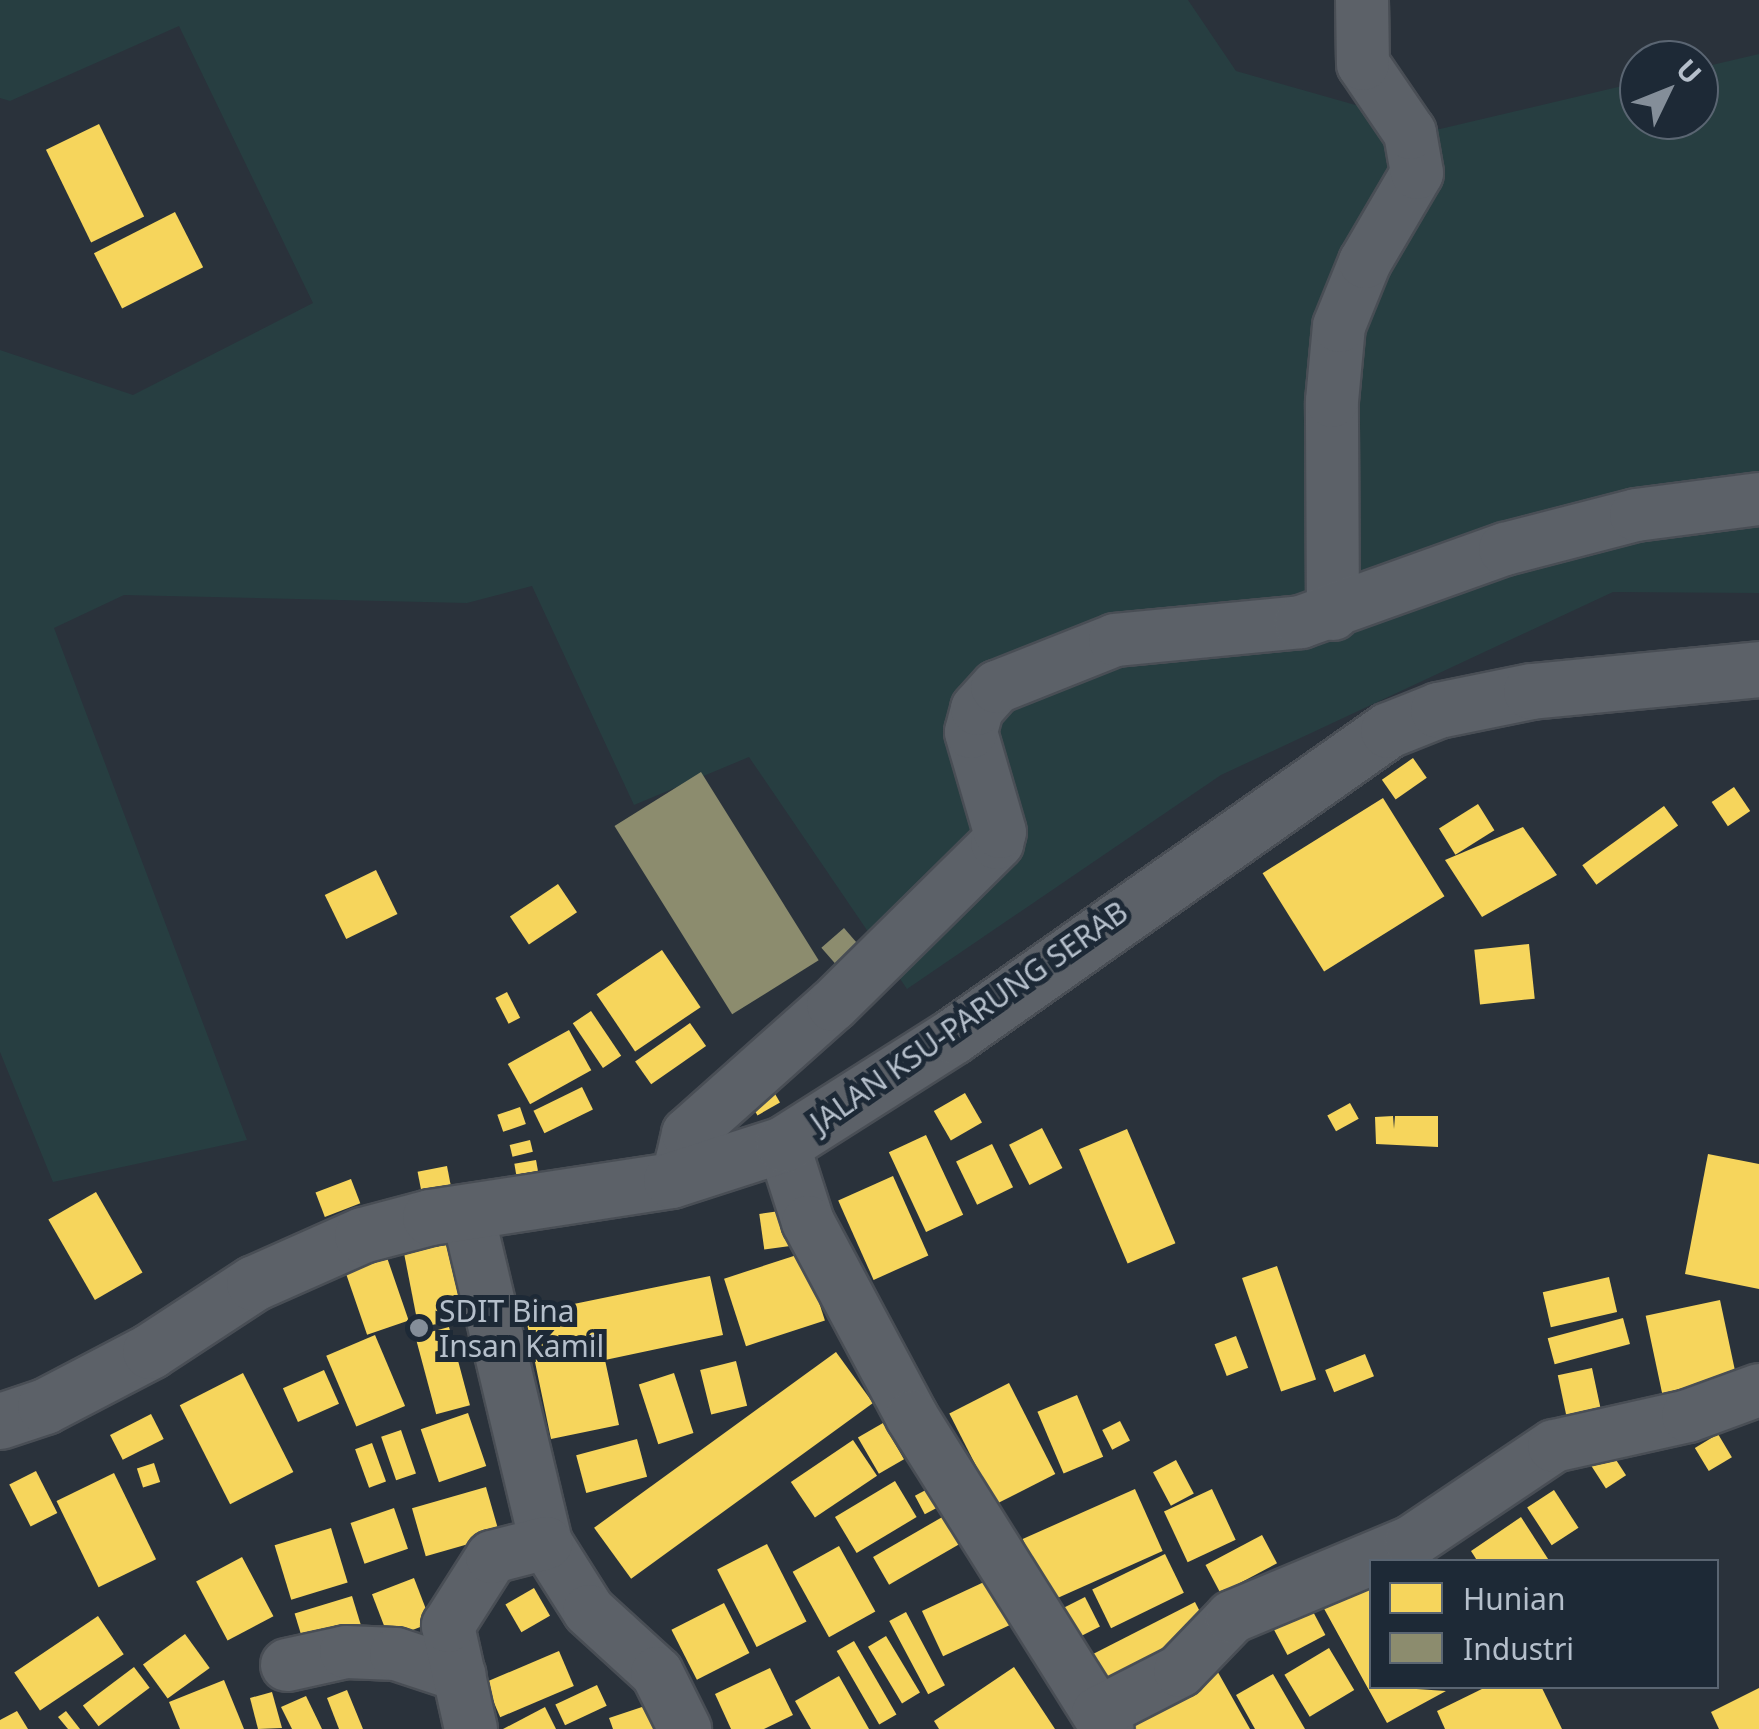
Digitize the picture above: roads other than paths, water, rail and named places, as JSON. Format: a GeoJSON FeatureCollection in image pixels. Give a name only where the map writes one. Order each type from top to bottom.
{"type":"FeatureCollection","features":[{"type":"Feature","properties":{"kind":"street"},"geometry":{"type":"LineString","coordinates":[[1333,614],[1330,522],[1339,326],[1365,262],[1417,173],[1410,134],[1363,64],[1362,0]]}},
{"type":"Feature","properties":{"kind":"street"},"geometry":{"type":"LineString","coordinates":[[688,1176],[682,1160],[688,1134],[833,1005],[997,843],[1000,832],[971,732],[977,709],[996,687],[1116,640],[1333,614],[1505,549],[1636,515],[1759,500]]}},
{"type":"Feature","properties":{"kind":"street","name":"JALAN KSU-PARUNG SERAB"},"geometry":{"type":"LineString","coordinates":[[0,1421],[45,1406],[150,1350],[306,1256],[398,1225],[688,1176],[783,1144],[937,1047],[1388,730],[1438,710],[1531,691],[1759,669]]}},
{"type":"Feature","properties":{"kind":"street"},"geometry":{"type":"LineString","coordinates":[[783,1144],[808,1222],[921,1434],[1103,1721],[1180,1672],[1232,1617],[1369,1560]]}},
{"type":"Feature","properties":{"kind":"street"},"geometry":{"type":"LineString","coordinates":[[467,1211],[546,1543],[589,1611],[657,1672],[685,1729]]}},
{"type":"Feature","properties":{"kind":"street"},"geometry":{"type":"LineString","coordinates":[[1371,1559],[1412,1542],[1554,1446],[1688,1416],[1759,1390]]}},
{"type":"Feature","properties":{"kind":"street"},"geometry":{"type":"LineString","coordinates":[[470,1729],[448,1626],[492,1557],[546,1543]]}},
{"type":"Feature","properties":{"kind":"street"},"geometry":{"type":"LineString","coordinates":[[287,1665],[346,1652],[396,1654],[460,1675]]}},
{"type":"Feature","properties":{"kind":"place","name":"SDIT Bina Insan Kamil"},"geometry":{"type":"Point","coordinates":[419,1328]}}]}
